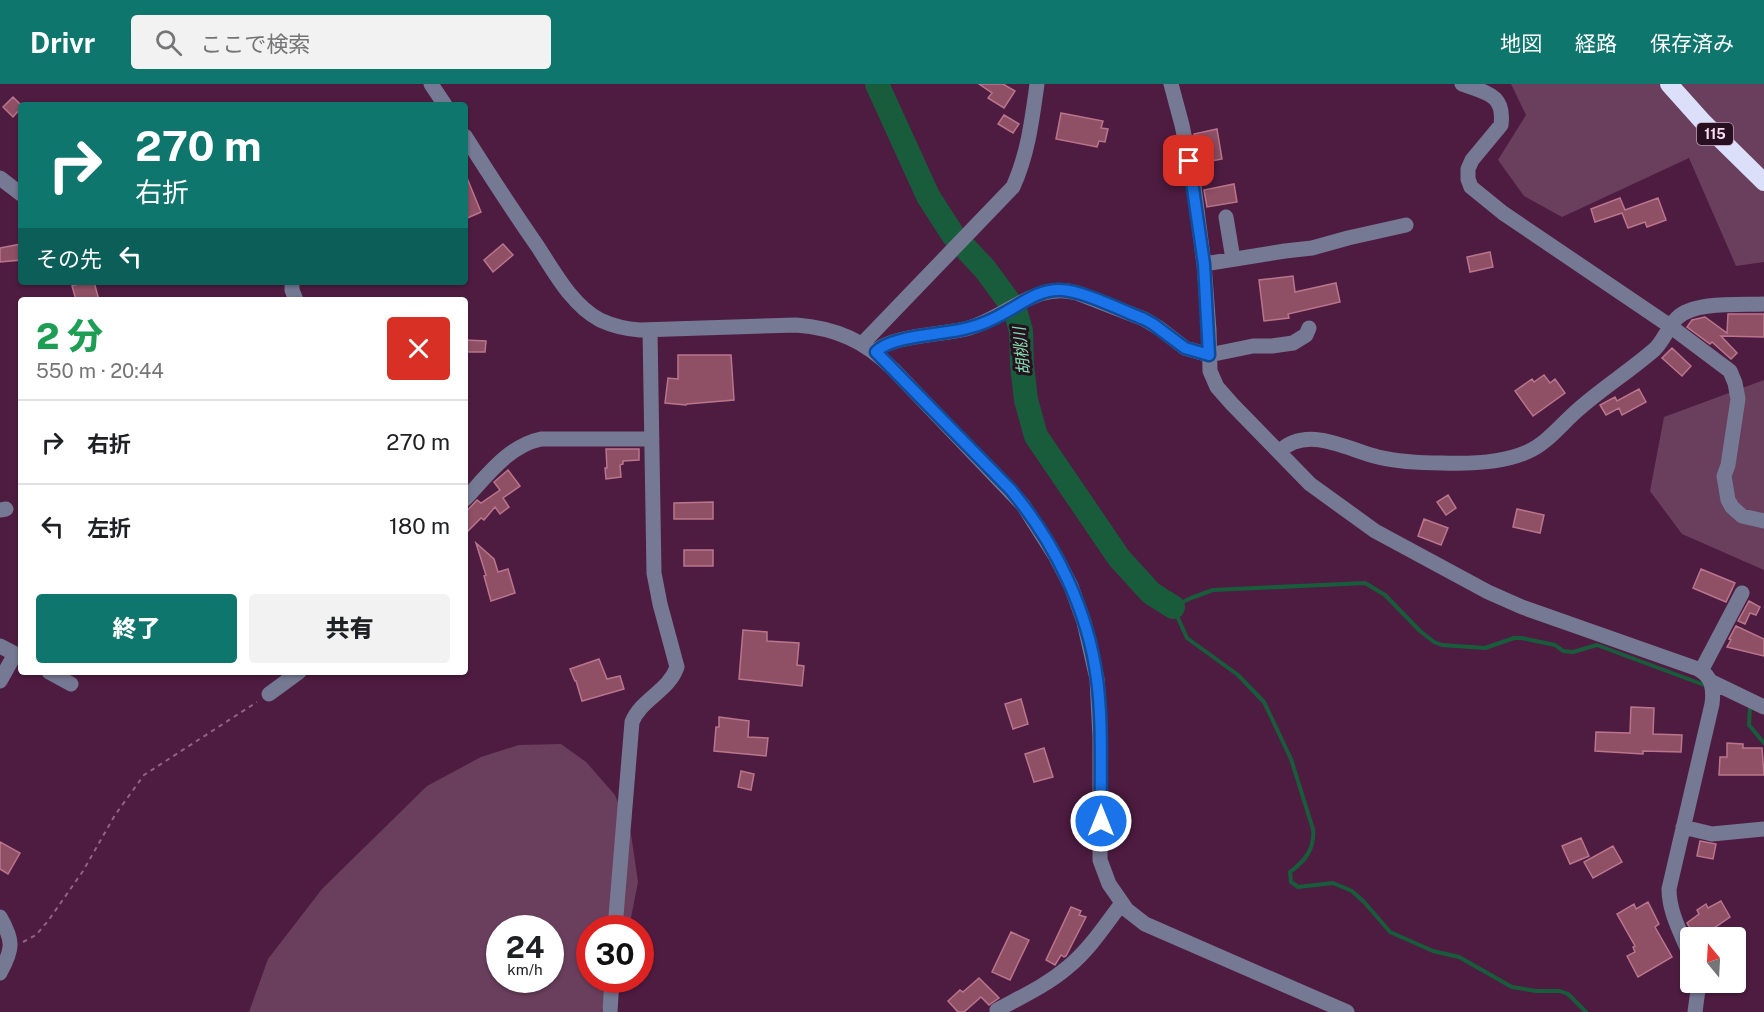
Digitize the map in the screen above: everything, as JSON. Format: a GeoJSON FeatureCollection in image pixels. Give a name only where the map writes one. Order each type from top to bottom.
{"type":"FeatureCollection","features":[{"type":"Feature","properties":{"kind":"highway","name":"115"},"geometry":{"type":"LineString","coordinates":[[1669,84],[1703,122],[1764,182]]}},
{"type":"Feature","properties":{"kind":"street"},"geometry":{"type":"LineString","coordinates":[[431,84],[443,102]]}},
{"type":"Feature","properties":{"kind":"street"},"geometry":{"type":"LineString","coordinates":[[869,348],[951,250],[1013,187],[1022,166],[1032,122],[1037,84]]}},
{"type":"Feature","properties":{"kind":"street"},"geometry":{"type":"LineString","coordinates":[[1171,84],[1182,125],[1192,179],[1204,264],[1210,371],[1218,387],[1232,404],[1320,493],[1375,531],[1488,592],[1706,676],[1764,707]]}},
{"type":"Feature","properties":{"kind":"street"},"geometry":{"type":"LineString","coordinates":[[1462,84],[1491,94],[1498,101],[1502,118],[1501,125],[1472,160],[1468,169],[1471,187],[1503,213],[1670,326],[1722,364],[1733,376],[1738,399],[1728,465],[1724,476],[1728,500],[1742,516],[1764,521]]}},
{"type":"Feature","properties":{"kind":"street"},"geometry":{"type":"LineString","coordinates":[[468,140],[569,292],[599,320],[624,329],[650,330],[813,326],[837,332],[869,348],[1011,490],[1056,557],[1071,586],[1084,622],[1097,679],[1100,737],[1100,860],[1109,884],[1122,903],[1139,920],[1164,933],[1347,1012]]}},
{"type":"Feature","properties":{"kind":"street"},"geometry":{"type":"LineString","coordinates":[[0,178],[18,193]]}},
{"type":"Feature","properties":{"kind":"street"},"geometry":{"type":"LineString","coordinates":[[1226,217],[1233,259]]}},
{"type":"Feature","properties":{"kind":"street"},"geometry":{"type":"LineString","coordinates":[[1204,264],[1312,248],[1406,225]]}},
{"type":"Feature","properties":{"kind":"street"},"geometry":{"type":"LineString","coordinates":[[869,348],[880,348],[894,341],[954,331],[980,324],[1050,290],[1077,293],[1144,319],[1185,348],[1209,355],[1253,346],[1293,343],[1306,335],[1310,328]]}},
{"type":"Feature","properties":{"kind":"street"},"geometry":{"type":"LineString","coordinates":[[1279,452],[1295,443],[1318,439],[1377,457],[1419,462],[1484,462],[1529,452],[1546,440],[1579,408],[1655,349],[1670,326],[1686,311],[1700,306],[1764,304]]}},
{"type":"Feature","properties":{"kind":"street"},"geometry":{"type":"LineString","coordinates":[[616,915],[632,722],[634,715],[641,707],[668,684],[675,675],[677,667],[654,573],[650,330]]}},
{"type":"Feature","properties":{"kind":"street"},"geometry":{"type":"LineString","coordinates":[[468,496],[506,457],[522,445],[533,441],[541,439],[652,439]]}},
{"type":"Feature","properties":{"kind":"street"},"geometry":{"type":"LineString","coordinates":[[1680,931],[1669,900],[1669,889],[1712,704],[1713,695],[1706,676],[1742,594]]}},
{"type":"Feature","properties":{"kind":"street"},"geometry":{"type":"LineString","coordinates":[[0,646],[18,655],[0,681]]}},
{"type":"Feature","properties":{"kind":"street"},"geometry":{"type":"LineString","coordinates":[[54,675],[71,684]]}},
{"type":"Feature","properties":{"kind":"street"},"geometry":{"type":"LineString","coordinates":[[269,694],[295,675]]}},
{"type":"Feature","properties":{"kind":"street"},"geometry":{"type":"LineString","coordinates":[[1683,827],[1712,834],[1764,830]]}},
{"type":"Feature","properties":{"kind":"street"},"geometry":{"type":"LineString","coordinates":[[997,1010],[1055,978],[1067,968],[1089,947],[1122,903]]}},
{"type":"Feature","properties":{"kind":"street"},"geometry":{"type":"LineString","coordinates":[[0,917],[10,936],[11,946],[0,973]]}},
{"type":"Feature","properties":{"kind":"street"},"geometry":{"type":"LineString","coordinates":[[610,1012],[611,993]]}},
{"type":"Feature","properties":{"kind":"street"},"geometry":{"type":"LineString","coordinates":[[1695,1012],[1698,993]]}},
{"type":"Feature","properties":{"kind":"path"},"geometry":{"type":"LineString","coordinates":[[11,946],[36,935],[48,921],[83,871],[115,815],[144,775],[269,694]]}},
{"type":"Feature","properties":{"kind":"shaded area"},"geometry":{"type":"Polygon","coordinates":[[[1511,84],[1764,84],[1764,262],[1736,266],[1689,158],[1562,217],[1524,196],[1498,160],[1526,115],[1511,84]]]}},
{"type":"Feature","properties":{"kind":"shaded area"},"geometry":{"type":"Polygon","coordinates":[[[1764,380],[1764,570],[1682,534],[1650,491],[1664,417],[1764,380]]]}},
{"type":"Feature","properties":{"kind":"shaded area"},"geometry":{"type":"Polygon","coordinates":[[[561,744],[586,762],[615,795],[631,834],[638,882],[632,915],[576,915],[576,993],[610,993],[601,1012],[249,1012],[268,959],[322,889],[427,786],[481,757],[519,745],[561,744]]]}},
{"type":"Feature","properties":{"kind":"building"},"geometry":{"type":"Polygon","coordinates":[[[979,84],[1003,84],[1015,91],[1004,108],[988,98],[992,93],[979,84]]]}},
{"type":"Feature","properties":{"kind":"building"},"geometry":{"type":"Polygon","coordinates":[[[13,97],[18,102],[18,111],[13,117],[3,107],[13,97]]]}},
{"type":"Feature","properties":{"kind":"building"},"geometry":{"type":"Polygon","coordinates":[[[1061,113],[1103,121],[1101,128],[1108,129],[1105,142],[1099,141],[1097,147],[1056,139],[1061,113]]]}},
{"type":"Feature","properties":{"kind":"building"},"geometry":{"type":"Polygon","coordinates":[[[1004,115],[1019,124],[1013,133],[998,124],[1004,115]]]}},
{"type":"Feature","properties":{"kind":"building"},"geometry":{"type":"Polygon","coordinates":[[[1217,129],[1222,159],[1207,162],[1204,151],[1198,153],[1194,134],[1217,129]]]}},
{"type":"Feature","properties":{"kind":"building"},"geometry":{"type":"Polygon","coordinates":[[[468,180],[481,212],[468,218],[468,180]]]}},
{"type":"Feature","properties":{"kind":"building"},"geometry":{"type":"Polygon","coordinates":[[[1234,184],[1237,202],[1207,207],[1204,190],[1234,184]]]}},
{"type":"Feature","properties":{"kind":"building"},"geometry":{"type":"Polygon","coordinates":[[[1620,198],[1625,210],[1658,198],[1666,220],[1647,227],[1645,222],[1628,228],[1622,213],[1595,222],[1591,209],[1620,198]]]}},
{"type":"Feature","properties":{"kind":"building"},"geometry":{"type":"Polygon","coordinates":[[[503,244],[513,255],[493,272],[484,260],[503,244]]]}},
{"type":"Feature","properties":{"kind":"building"},"geometry":{"type":"Polygon","coordinates":[[[18,245],[18,260],[0,262],[0,248],[18,245]]]}},
{"type":"Feature","properties":{"kind":"building"},"geometry":{"type":"Polygon","coordinates":[[[1490,252],[1493,267],[1470,272],[1467,257],[1490,252]]]}},
{"type":"Feature","properties":{"kind":"building"},"geometry":{"type":"Polygon","coordinates":[[[1293,276],[1295,292],[1336,283],[1340,302],[1288,314],[1289,318],[1264,321],[1259,280],[1293,276]]]}},
{"type":"Feature","properties":{"kind":"building"},"geometry":{"type":"Polygon","coordinates":[[[95,285],[98,297],[75,297],[72,286],[95,285]]]}},
{"type":"Feature","properties":{"kind":"building"},"geometry":{"type":"Polygon","coordinates":[[[1728,314],[1764,314],[1764,337],[1721,336],[1737,353],[1731,359],[1712,342],[1710,344],[1687,327],[1692,320],[1705,317],[1727,333],[1728,314]]]}},
{"type":"Feature","properties":{"kind":"building"},"geometry":{"type":"Polygon","coordinates":[[[468,340],[486,341],[485,352],[468,352],[468,340]]]}},
{"type":"Feature","properties":{"kind":"building"},"geometry":{"type":"Polygon","coordinates":[[[1672,348],[1691,366],[1682,376],[1662,358],[1672,348]]]}},
{"type":"Feature","properties":{"kind":"building"},"geometry":{"type":"Polygon","coordinates":[[[678,355],[731,355],[734,400],[686,405],[665,403],[668,378],[678,379],[678,355]]]}},
{"type":"Feature","properties":{"kind":"building"},"geometry":{"type":"Polygon","coordinates":[[[1544,375],[1550,383],[1555,379],[1565,393],[1533,416],[1515,391],[1532,379],[1534,382],[1544,375]]]}},
{"type":"Feature","properties":{"kind":"building"},"geometry":{"type":"Polygon","coordinates":[[[1639,389],[1646,402],[1622,415],[1619,408],[1606,415],[1600,405],[1615,397],[1617,401],[1639,389]]]}},
{"type":"Feature","properties":{"kind":"building"},"geometry":{"type":"Polygon","coordinates":[[[606,449],[639,449],[639,460],[623,461],[620,465],[621,477],[606,479],[606,449]]]}},
{"type":"Feature","properties":{"kind":"building"},"geometry":{"type":"Polygon","coordinates":[[[508,470],[520,486],[503,498],[509,507],[500,514],[495,507],[484,520],[481,518],[468,531],[468,510],[477,500],[481,503],[500,490],[494,482],[508,470]]]}},
{"type":"Feature","properties":{"kind":"building"},"geometry":{"type":"Polygon","coordinates":[[[1448,495],[1456,508],[1446,515],[1437,502],[1448,495]]]}},
{"type":"Feature","properties":{"kind":"building"},"geometry":{"type":"Polygon","coordinates":[[[713,502],[713,519],[674,519],[674,503],[713,502]]]}},
{"type":"Feature","properties":{"kind":"building"},"geometry":{"type":"Polygon","coordinates":[[[1517,509],[1544,515],[1540,533],[1513,527],[1517,509]]]}},
{"type":"Feature","properties":{"kind":"building"},"geometry":{"type":"Polygon","coordinates":[[[1424,519],[1448,528],[1441,545],[1418,536],[1424,519]]]}},
{"type":"Feature","properties":{"kind":"building"},"geometry":{"type":"Polygon","coordinates":[[[476,543],[494,559],[498,572],[508,569],[515,593],[491,601],[476,543]]]}},
{"type":"Feature","properties":{"kind":"building"},"geometry":{"type":"Polygon","coordinates":[[[684,550],[713,550],[713,566],[684,566],[684,550]]]}},
{"type":"Feature","properties":{"kind":"building"},"geometry":{"type":"Polygon","coordinates":[[[1701,569],[1735,583],[1726,602],[1693,588],[1701,569]]]}},
{"type":"Feature","properties":{"kind":"building"},"geometry":{"type":"Polygon","coordinates":[[[1749,601],[1760,607],[1756,615],[1750,613],[1745,624],[1738,621],[1749,601]]]}},
{"type":"Feature","properties":{"kind":"building"},"geometry":{"type":"Polygon","coordinates":[[[1736,626],[1764,639],[1764,656],[1727,647],[1736,626]]]}},
{"type":"Feature","properties":{"kind":"building"},"geometry":{"type":"Polygon","coordinates":[[[743,630],[767,632],[767,641],[799,643],[797,665],[804,666],[802,686],[739,679],[743,630]]]}},
{"type":"Feature","properties":{"kind":"building"},"geometry":{"type":"Polygon","coordinates":[[[599,659],[607,679],[620,676],[624,689],[582,701],[570,669],[599,659]]]}},
{"type":"Feature","properties":{"kind":"building"},"geometry":{"type":"Polygon","coordinates":[[[1021,699],[1028,724],[1013,729],[1005,704],[1021,699]]]}},
{"type":"Feature","properties":{"kind":"building"},"geometry":{"type":"Polygon","coordinates":[[[1631,707],[1654,708],[1653,734],[1682,735],[1681,752],[1643,751],[1643,754],[1595,751],[1596,732],[1630,733],[1631,707]]]}},
{"type":"Feature","properties":{"kind":"building"},"geometry":{"type":"Polygon","coordinates":[[[719,717],[749,721],[748,737],[768,738],[766,756],[714,751],[719,717]]]}},
{"type":"Feature","properties":{"kind":"building"},"geometry":{"type":"Polygon","coordinates":[[[1727,743],[1743,744],[1743,748],[1762,748],[1764,775],[1719,775],[1720,757],[1727,757],[1727,743]]]}},
{"type":"Feature","properties":{"kind":"building"},"geometry":{"type":"Polygon","coordinates":[[[1044,748],[1053,777],[1034,782],[1025,754],[1044,748]]]}},
{"type":"Feature","properties":{"kind":"building"},"geometry":{"type":"Polygon","coordinates":[[[741,771],[754,774],[751,790],[738,787],[741,771]]]}},
{"type":"Feature","properties":{"kind":"building"},"geometry":{"type":"Polygon","coordinates":[[[1581,838],[1589,856],[1570,864],[1562,846],[1581,838]]]}},
{"type":"Feature","properties":{"kind":"building"},"geometry":{"type":"Polygon","coordinates":[[[1700,841],[1716,844],[1713,859],[1697,856],[1700,841]]]}},
{"type":"Feature","properties":{"kind":"building"},"geometry":{"type":"Polygon","coordinates":[[[0,842],[20,853],[8,874],[0,869],[0,842]]]}},
{"type":"Feature","properties":{"kind":"building"},"geometry":{"type":"Polygon","coordinates":[[[1613,846],[1622,862],[1593,878],[1584,862],[1613,846]]]}},
{"type":"Feature","properties":{"kind":"building"},"geometry":{"type":"Polygon","coordinates":[[[1721,901],[1730,917],[1716,927],[1689,927],[1687,923],[1699,914],[1697,910],[1706,904],[1708,908],[1721,901]]]}},
{"type":"Feature","properties":{"kind":"building"},"geometry":{"type":"Polygon","coordinates":[[[1648,902],[1659,924],[1655,927],[1672,957],[1638,977],[1627,956],[1635,952],[1633,947],[1635,946],[1617,914],[1634,904],[1636,909],[1648,902]]]}},
{"type":"Feature","properties":{"kind":"building"},"geometry":{"type":"Polygon","coordinates":[[[1071,907],[1081,911],[1079,915],[1086,917],[1066,956],[1061,955],[1055,965],[1046,960],[1071,907]]]}},
{"type":"Feature","properties":{"kind":"building"},"geometry":{"type":"Polygon","coordinates":[[[1011,932],[1029,940],[1010,980],[992,972],[1011,932]]]}},
{"type":"Feature","properties":{"kind":"building"},"geometry":{"type":"Polygon","coordinates":[[[979,978],[999,998],[989,1005],[981,997],[964,1012],[958,1012],[948,1001],[979,978]]]}},
{"type":"Feature","properties":{"kind":"waterway","name":"胡桃川"},"geometry":{"type":"LineString","coordinates":[[877,84],[928,196],[953,235],[985,269],[1015,310],[1021,331],[1026,400],[1036,436],[1119,558],[1151,593],[1173,607]]}},
{"type":"Feature","properties":{"kind":"waterway"},"geometry":{"type":"LineString","coordinates":[[1586,1012],[1568,994],[1560,991],[1536,991],[1512,987],[1459,957],[1433,951],[1390,932],[1352,891],[1333,883],[1298,887],[1291,882],[1290,872],[1308,854],[1313,836],[1313,829],[1291,759],[1264,702],[1238,675],[1187,638],[1173,607],[1213,590],[1365,583],[1385,595],[1420,631],[1442,645],[1485,648],[1514,638],[1555,645],[1563,651],[1573,652],[1597,645],[1707,686]]}},
{"type":"Feature","properties":{"kind":"waterway"},"geometry":{"type":"LineString","coordinates":[[1749,705],[1749,725],[1764,743]]}},
{"type":"Feature","properties":{"kind":"route"},"geometry":{"type":"LineString","coordinates":[[1101,821],[1097,679],[1084,622],[1071,586],[1046,539],[1011,490],[876,352],[894,341],[968,328],[991,320],[1032,297],[1050,290],[1067,290],[1144,319],[1185,348],[1209,355],[1204,264],[1189,161]]}}]}
